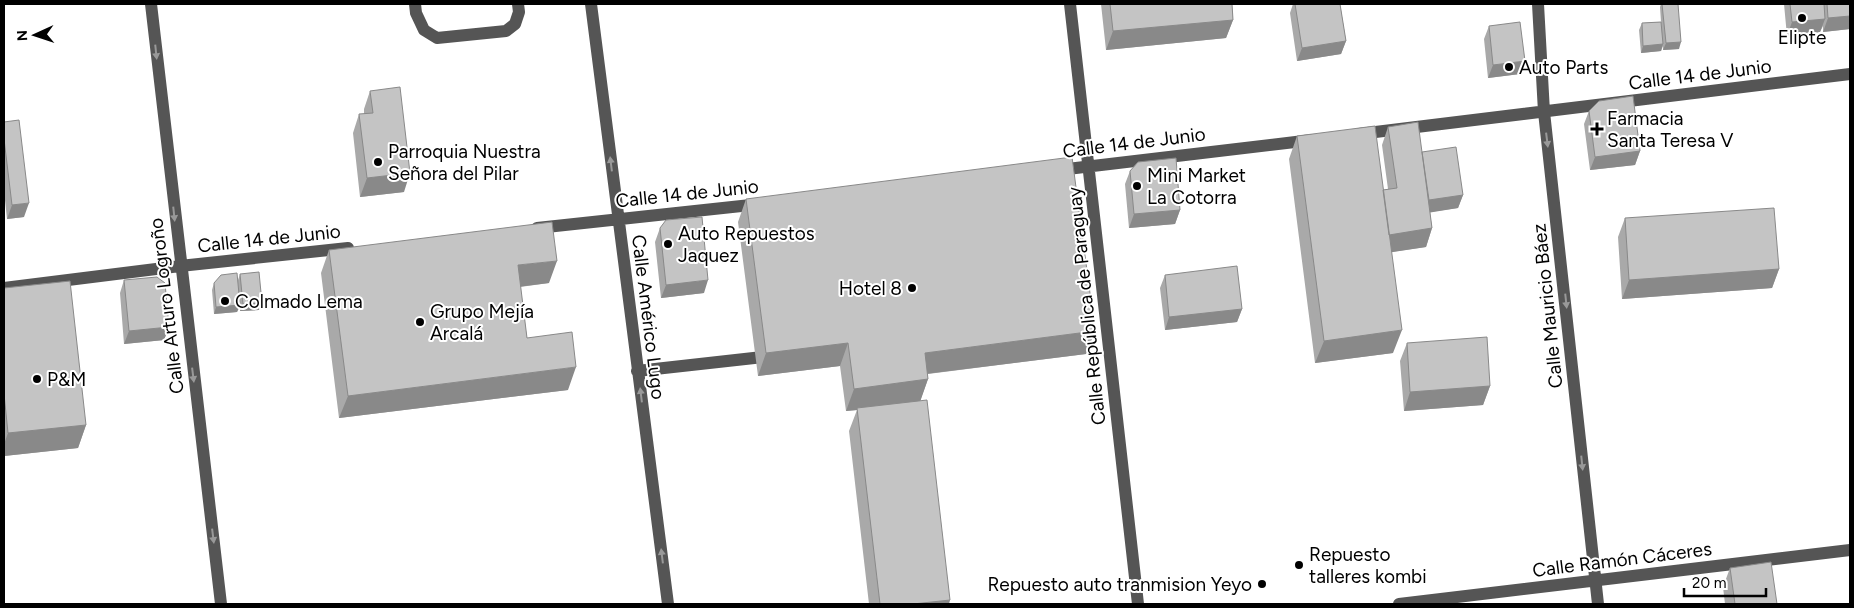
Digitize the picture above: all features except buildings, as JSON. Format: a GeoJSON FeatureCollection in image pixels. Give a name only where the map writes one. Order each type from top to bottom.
{"type":"FeatureCollection","features":[{"type":"Feature","properties":{"kind":"street","name":"Calle Arturo Logroño"},"geometry":{"type":"LineString","coordinates":[[151,4],[180,266],[221,604]]}},
{"type":"Feature","properties":{"kind":"street"},"geometry":{"type":"LineString","coordinates":[[415,4],[416,13],[424,30],[437,38],[506,31],[515,24],[519,12],[518,4]]}},
{"type":"Feature","properties":{"kind":"street","name":"Calle Américo Lugo"},"geometry":{"type":"LineString","coordinates":[[592,4],[668,604]]}},
{"type":"Feature","properties":{"kind":"street","name":"Calle República de Paraguay"},"geometry":{"type":"LineString","coordinates":[[1070,4],[1138,604]]}},
{"type":"Feature","properties":{"kind":"street","name":"Calle Mauricio Báez"},"geometry":{"type":"LineString","coordinates":[[1538,4],[1544,112],[1598,604]]}},
{"type":"Feature","properties":{"kind":"street","name":"Calle 14 de Junio"},"geometry":{"type":"LineString","coordinates":[[1346,136],[1850,74]]}},
{"type":"Feature","properties":{"kind":"street","name":"Calle 14 de Junio"},"geometry":{"type":"LineString","coordinates":[[1050,171],[1326,138]]}},
{"type":"Feature","properties":{"kind":"street","name":"Calle 14 de Junio"},"geometry":{"type":"LineString","coordinates":[[521,230],[775,202]]}},
{"type":"Feature","properties":{"kind":"street","name":"Calle 14 de Junio"},"geometry":{"type":"LineString","coordinates":[[4,288],[180,266],[365,246]]}},
{"type":"Feature","properties":{"kind":"street"},"geometry":{"type":"LineString","coordinates":[[637,371],[765,352],[786,355]]}},
{"type":"Feature","properties":{"kind":"street","name":"Calle Ramón Cáceres"},"geometry":{"type":"LineString","coordinates":[[1399,604],[1850,550]]}},
{"type":"Feature","properties":{"kind":"place","name":"Elipte"},"geometry":{"type":"Point","coordinates":[1802,18]}},
{"type":"Feature","properties":{"kind":"place","name":"Auto Parts"},"geometry":{"type":"Point","coordinates":[1509,67]}},
{"type":"Feature","properties":{"kind":"place","name":"Farmacia Santa Teresa V"},"geometry":{"type":"Point","coordinates":[1597,129]}},
{"type":"Feature","properties":{"kind":"place","name":"Parroquia Nuestra Señora del Pilar"},"geometry":{"type":"Point","coordinates":[378,162]}},
{"type":"Feature","properties":{"kind":"place","name":"Mini Market La Cotorra"},"geometry":{"type":"Point","coordinates":[1137,186]}},
{"type":"Feature","properties":{"kind":"place","name":"Auto Repuestos Jaquez"},"geometry":{"type":"Point","coordinates":[668,244]}},
{"type":"Feature","properties":{"kind":"place","name":"Hotel 8"},"geometry":{"type":"Point","coordinates":[912,288]}},
{"type":"Feature","properties":{"kind":"place","name":"Colmado Lema"},"geometry":{"type":"Point","coordinates":[225,301]}},
{"type":"Feature","properties":{"kind":"place","name":"Grupo Mejía Arcalá"},"geometry":{"type":"Point","coordinates":[420,322]}},
{"type":"Feature","properties":{"kind":"place","name":"P&M"},"geometry":{"type":"Point","coordinates":[37,379]}},
{"type":"Feature","properties":{"kind":"place","name":"Repuesto talleres kombi"},"geometry":{"type":"Point","coordinates":[1299,565]}},
{"type":"Feature","properties":{"kind":"place","name":"Repuesto auto tranmision Yeyo"},"geometry":{"type":"Point","coordinates":[1262,584]}}]}
